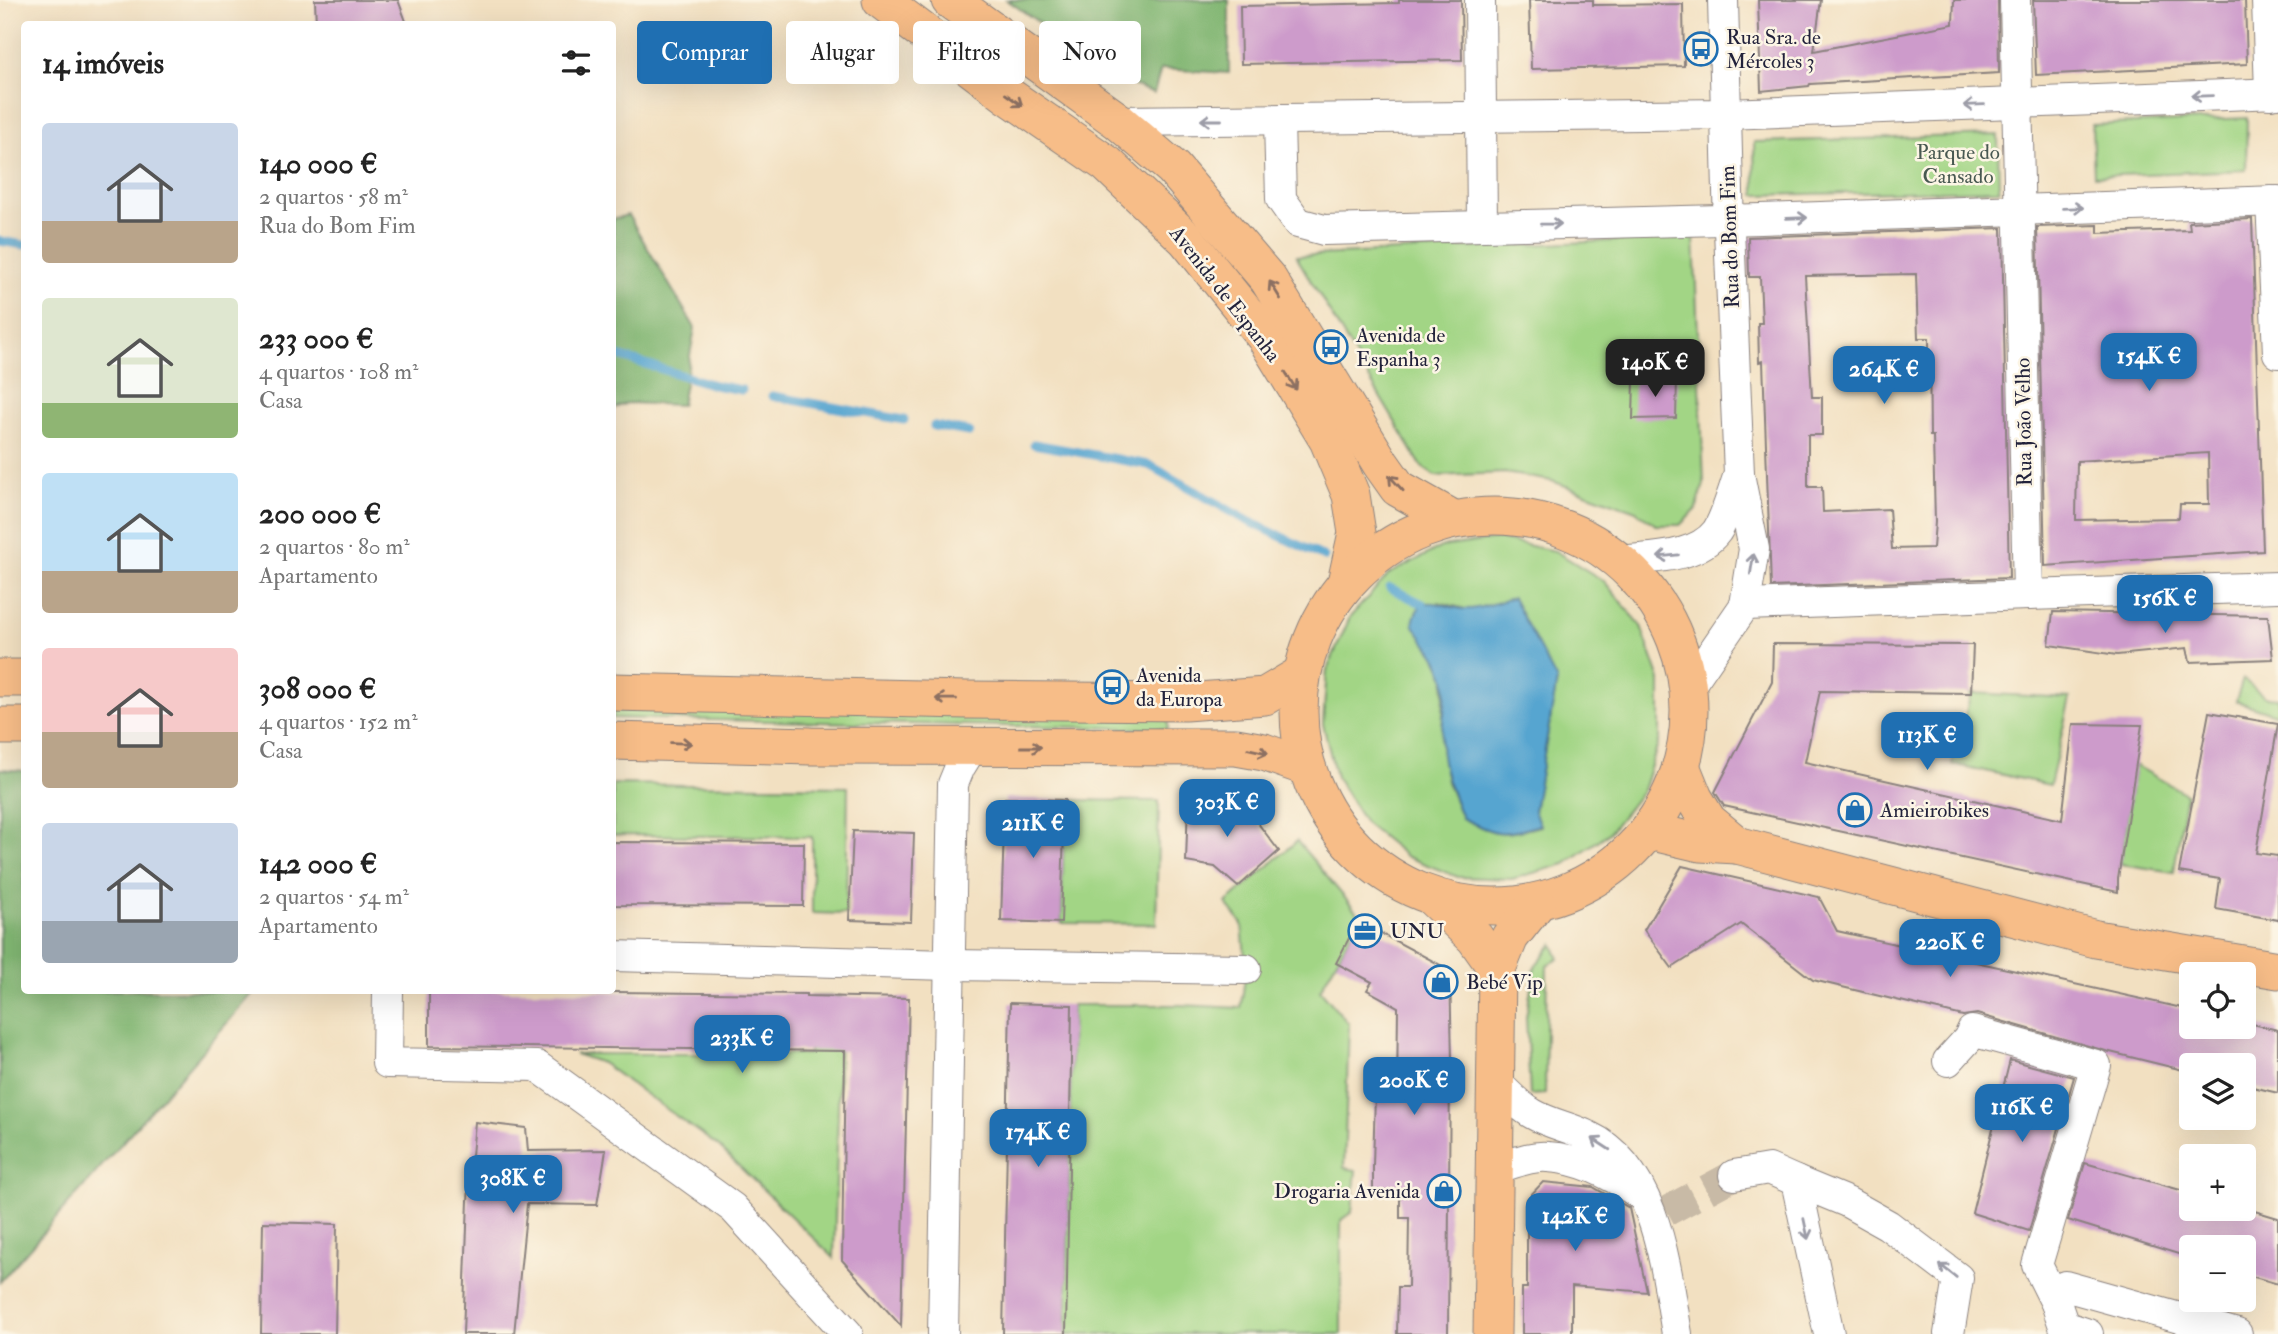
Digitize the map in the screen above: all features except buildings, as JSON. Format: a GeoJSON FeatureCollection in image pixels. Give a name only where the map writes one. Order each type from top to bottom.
{"type":"FeatureCollection","features":[{"type":"Feature","properties":{"kind":"main road","name":"Avenida de Espanha"},"geometry":{"type":"LineString","coordinates":[[881,0],[1007,95],[1107,164],[1186,239],[1265,337],[1328,440],[1351,495],[1357,533],[1346,583]]}},
{"type":"Feature","properties":{"kind":"main road","name":"Avenida de Espanha"},"geometry":{"type":"LineString","coordinates":[[950,0],[1118,121],[1173,168],[1268,279],[1398,488],[1453,519]]}},
{"type":"Feature","properties":{"kind":"main road"},"geometry":{"type":"LineString","coordinates":[[1495,515],[1544,521],[1584,537],[1620,561],[1647,589],[1669,622],[1688,688],[1685,750],[1681,766],[1668,801],[1648,831],[1600,876],[1567,893],[1537,902],[1485,907],[1433,898],[1403,886],[1376,868],[1356,850],[1326,814],[1306,766],[1298,724],[1302,674],[1318,625],[1346,583],[1373,558],[1404,537],[1453,519],[1495,515]]}},
{"type":"Feature","properties":{"kind":"main road"},"geometry":{"type":"LineString","coordinates":[[616,692],[1175,702],[1265,696],[1302,674]]}},
{"type":"Feature","properties":{"kind":"main road"},"geometry":{"type":"LineString","coordinates":[[0,678],[21,678]]}},
{"type":"Feature","properties":{"kind":"main road"},"geometry":{"type":"LineString","coordinates":[[0,726],[21,726]]}},
{"type":"Feature","properties":{"kind":"main road"},"geometry":{"type":"LineString","coordinates":[[616,741],[811,746],[1236,747],[1264,752],[1306,766]]}},
{"type":"Feature","properties":{"kind":"main road"},"geometry":{"type":"LineString","coordinates":[[1681,766],[1694,798],[1708,821],[1737,845]]}},
{"type":"Feature","properties":{"kind":"main road"},"geometry":{"type":"LineString","coordinates":[[1648,831],[1700,843],[1737,845],[2096,939],[2278,970]]}},
{"type":"Feature","properties":{"kind":"main road"},"geometry":{"type":"LineString","coordinates":[[1433,898],[1475,938],[1497,968]]}},
{"type":"Feature","properties":{"kind":"main road"},"geometry":{"type":"LineString","coordinates":[[1492,1334],[1497,968],[1510,937],[1537,902]]}},
{"type":"Feature","properties":{"kind":"street"},"geometry":{"type":"LineString","coordinates":[[1479,0],[1482,226]]}},
{"type":"Feature","properties":{"kind":"street","name":"Rua do Bom Fim"},"geometry":{"type":"LineString","coordinates":[[1688,688],[1745,605],[1754,549],[1739,474],[1723,0]]}},
{"type":"Feature","properties":{"kind":"street","name":"Rua João Velho"},"geometry":{"type":"LineString","coordinates":[[2015,0],[2028,595]]}},
{"type":"Feature","properties":{"kind":"street"},"geometry":{"type":"LineString","coordinates":[[1118,121],[1726,114],[2274,93],[2267,0]]}},
{"type":"Feature","properties":{"kind":"street"},"geometry":{"type":"LineString","coordinates":[[1279,121],[1281,199],[1298,223],[1324,230],[1729,220],[2275,201],[2278,352]]}},
{"type":"Feature","properties":{"kind":"street","name":"Rua do Bom Fim"},"geometry":{"type":"LineString","coordinates":[[1620,561],[1680,554],[1709,538],[1718,530],[1739,474]]}},
{"type":"Feature","properties":{"kind":"street"},"geometry":{"type":"LineString","coordinates":[[1745,605],[2278,587]]}},
{"type":"Feature","properties":{"kind":"street"},"geometry":{"type":"LineString","coordinates":[[931,745],[953,784]]}},
{"type":"Feature","properties":{"kind":"street"},"geometry":{"type":"LineString","coordinates":[[943,1334],[953,784],[973,746]]}},
{"type":"Feature","properties":{"kind":"street"},"geometry":{"type":"LineString","coordinates":[[616,956],[1246,969]]}},
{"type":"Feature","properties":{"kind":"street"},"geometry":{"type":"LineString","coordinates":[[388,994],[387,1063],[537,1066],[733,1208],[848,1334]]}},
{"type":"Feature","properties":{"kind":"street"},"geometry":{"type":"LineString","coordinates":[[1948,1061],[1972,1031],[2096,1065],[2037,1265],[2064,1326],[2088,1334]]}},
{"type":"Feature","properties":{"kind":"street"},"geometry":{"type":"LineString","coordinates":[[1496,1082],[1532,1113],[1588,1136],[1616,1154],[1634,1177],[1654,1208],[1677,1334]]}},
{"type":"Feature","properties":{"kind":"street"},"geometry":{"type":"LineString","coordinates":[[1495,1155],[1502,1148],[1538,1158],[1547,1156],[1589,1166],[1625,1184],[1654,1208]]}},
{"type":"Feature","properties":{"kind":"street"},"geometry":{"type":"LineString","coordinates":[[1734,1175],[1769,1169],[1847,1202],[1888,1225],[1958,1279],[1949,1334]]}},
{"type":"Feature","properties":{"kind":"street"},"geometry":{"type":"LineString","coordinates":[[1796,1181],[1829,1334]]}},
{"type":"Feature","properties":{"kind":"street"},"geometry":{"type":"LineString","coordinates":[[2056,1303],[2065,1286],[2236,1334]]}},
{"type":"Feature","properties":{"kind":"green space"},"geometry":{"type":"Polygon","coordinates":[[[1007,0],[1229,0],[1229,73],[1161,69],[1154,93],[1130,84],[1141,84],[1141,21],[1039,23],[1007,0]]]}},
{"type":"Feature","properties":{"kind":"green space"},"geometry":{"type":"Polygon","coordinates":[[[2247,118],[2246,170],[2094,176],[2092,125],[2247,118]]]}},
{"type":"Feature","properties":{"kind":"green space","name":"Parque do Cansado"},"geometry":{"type":"Polygon","coordinates":[[[1998,135],[1999,190],[1755,195],[1754,142],[1998,135]]]}},
{"type":"Feature","properties":{"kind":"green space"},"geometry":{"type":"Polygon","coordinates":[[[628,215],[695,328],[681,405],[627,403],[616,408],[616,218],[628,215]]]}},
{"type":"Feature","properties":{"kind":"green space"},"geometry":{"type":"Polygon","coordinates":[[[1694,237],[1704,484],[1696,510],[1680,525],[1656,525],[1636,511],[1552,481],[1505,473],[1435,476],[1422,467],[1296,256],[1694,237]]]}},
{"type":"Feature","properties":{"kind":"green space"},"geometry":{"type":"Polygon","coordinates":[[[1498,539],[1555,551],[1604,581],[1641,626],[1660,680],[1660,738],[1643,790],[1609,833],[1565,864],[1512,879],[1458,877],[1407,857],[1365,823],[1336,777],[1323,724],[1327,670],[1350,617],[1389,574],[1441,547],[1498,539]],[[1439,602],[1433,650],[1445,677],[1441,748],[1447,782],[1462,818],[1474,824],[1492,831],[1508,833],[1540,826],[1534,811],[1557,681],[1465,609],[1439,602]]]}},
{"type":"Feature","properties":{"kind":"green space"},"geometry":{"type":"Polygon","coordinates":[[[2243,679],[2265,697],[2278,698],[2278,715],[2236,701],[2243,679]]]}},
{"type":"Feature","properties":{"kind":"green space"},"geometry":{"type":"Polygon","coordinates":[[[1971,693],[2070,698],[2050,785],[1952,764],[1971,693]]]}},
{"type":"Feature","properties":{"kind":"green space"},"geometry":{"type":"Polygon","coordinates":[[[616,705],[1168,717],[1168,729],[616,718],[616,705]]]}},
{"type":"Feature","properties":{"kind":"green space"},"geometry":{"type":"Polygon","coordinates":[[[2135,765],[2186,794],[2174,872],[2120,864],[2135,765]]]}},
{"type":"Feature","properties":{"kind":"green space"},"geometry":{"type":"Polygon","coordinates":[[[0,769],[21,771],[21,994],[252,994],[0,1282],[0,769]]]}},
{"type":"Feature","properties":{"kind":"green space"},"geometry":{"type":"Polygon","coordinates":[[[616,784],[848,787],[846,914],[812,913],[812,837],[616,835],[616,784]]]}},
{"type":"Feature","properties":{"kind":"green space"},"geometry":{"type":"Polygon","coordinates":[[[1065,800],[1159,801],[1156,924],[1061,923],[1065,800]]]}},
{"type":"Feature","properties":{"kind":"green space"},"geometry":{"type":"Polygon","coordinates":[[[1297,841],[1361,917],[1320,990],[1349,1024],[1344,1168],[1356,1170],[1352,1212],[1341,1220],[1341,1334],[1066,1334],[1072,1005],[1241,1008],[1246,969],[1242,924],[1226,903],[1297,841]]]}},
{"type":"Feature","properties":{"kind":"green space"},"geometry":{"type":"Polygon","coordinates":[[[1553,944],[1559,959],[1547,965],[1545,1094],[1530,1095],[1526,1017],[1535,966],[1553,944]]]}},
{"type":"Feature","properties":{"kind":"green space"},"geometry":{"type":"Polygon","coordinates":[[[810,996],[841,996],[834,1258],[718,1146],[602,1063],[575,1054],[809,1054],[810,996]]]}},
{"type":"Feature","properties":{"kind":"water"},"geometry":{"type":"Polygon","coordinates":[[[1513,598],[1557,681],[1534,811],[1540,825],[1500,832],[1462,818],[1443,764],[1441,737],[1446,690],[1444,675],[1434,654],[1413,624],[1420,606],[1426,603],[1471,609],[1513,598]]]}},
{"type":"Feature","properties":{"kind":"waterway"},"geometry":{"type":"LineString","coordinates":[[0,241],[21,244]]}},
{"type":"Feature","properties":{"kind":"waterway"},"geometry":{"type":"LineString","coordinates":[[616,355],[714,385],[742,390]]}},
{"type":"Feature","properties":{"kind":"waterway"},"geometry":{"type":"LineString","coordinates":[[772,396],[904,420]]}},
{"type":"Feature","properties":{"kind":"waterway"},"geometry":{"type":"LineString","coordinates":[[934,426],[969,432]]}},
{"type":"Feature","properties":{"kind":"waterway"},"geometry":{"type":"LineString","coordinates":[[1034,444],[1149,465],[1248,521],[1324,557]]}},
{"type":"Feature","properties":{"kind":"waterway"},"geometry":{"type":"LineString","coordinates":[[1390,588],[1423,604]]}},
{"type":"Feature","properties":{"kind":"tunnel"},"geometry":{"type":"LineString","coordinates":[[1667,1211],[1734,1175]]}},
{"type":"Feature","properties":{"kind":"place","name":"Rua Sra. de Mércoles 3"},"geometry":{"type":"Point","coordinates":[1701,49]}},
{"type":"Feature","properties":{"kind":"place","name":"Avenida de Espanha 3"},"geometry":{"type":"Point","coordinates":[1331,347]}},
{"type":"Feature","properties":{"kind":"place","name":"Avenida da Europa"},"geometry":{"type":"Point","coordinates":[1112,687]}},
{"type":"Feature","properties":{"kind":"place","name":"Amieirobikes"},"geometry":{"type":"Point","coordinates":[1855,810]}},
{"type":"Feature","properties":{"kind":"place","name":"UNU"},"geometry":{"type":"Point","coordinates":[1365,931]}},
{"type":"Feature","properties":{"kind":"place","name":"Bebé Vip"},"geometry":{"type":"Point","coordinates":[1441,982]}},
{"type":"Feature","properties":{"kind":"place","name":"Drogaria Avenida"},"geometry":{"type":"Point","coordinates":[1444,1191]}}]}
